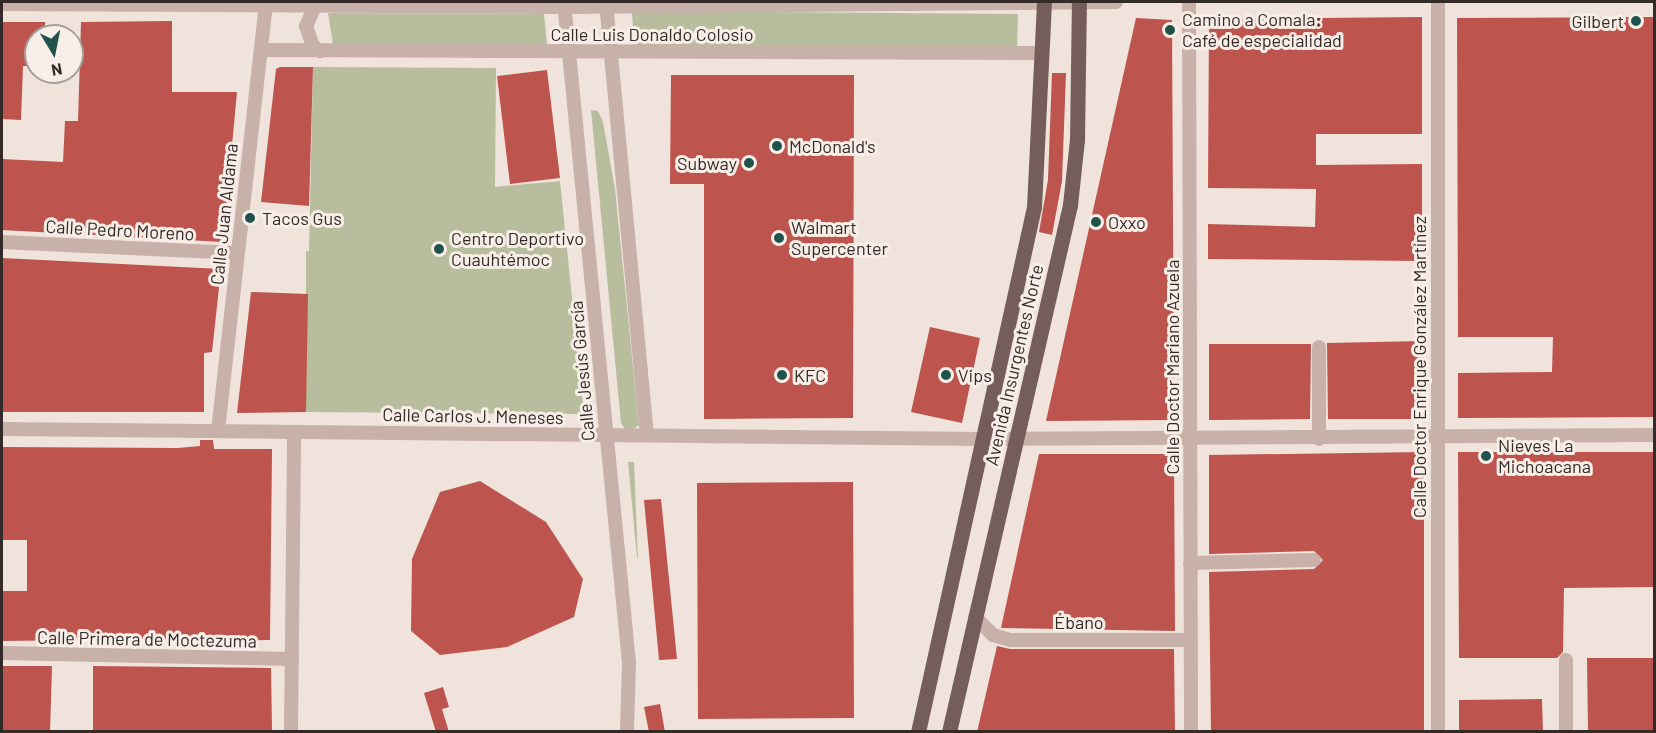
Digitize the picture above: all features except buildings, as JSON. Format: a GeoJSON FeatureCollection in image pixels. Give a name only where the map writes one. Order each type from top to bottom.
{"type":"FeatureCollection","features":[{"type":"Feature","properties":{"kind":"main road","name":"Avenida Insurgentes Norte"},"geometry":{"type":"LineString","coordinates":[[918,732],[1034,207],[1044,2]]}},
{"type":"Feature","properties":{"kind":"main road","name":"Avenida Insurgentes Norte"},"geometry":{"type":"LineString","coordinates":[[949,732],[1073,183],[1079,2]]}},
{"type":"Feature","properties":{"kind":"street","name":"Calle Luis Donaldo Colosio"},"geometry":{"type":"LineString","coordinates":[[2,4],[265,3],[315,6],[1116,2]]}},
{"type":"Feature","properties":{"kind":"street","name":"Calle Doctor Mariano Azuela"},"geometry":{"type":"LineString","coordinates":[[1189,2],[1191,732]]}},
{"type":"Feature","properties":{"kind":"street","name":"Calle Doctor Enrique González Martínez"},"geometry":{"type":"LineString","coordinates":[[1438,2],[1438,732]]}},
{"type":"Feature","properties":{"kind":"street","name":"Calle Juan Aldama"},"geometry":{"type":"LineString","coordinates":[[218,431],[262,50],[265,3]]}},
{"type":"Feature","properties":{"kind":"street","name":"Calle Jesús García"},"geometry":{"type":"LineString","coordinates":[[565,4],[629,663],[627,732]]}},
{"type":"Feature","properties":{"kind":"street"},"geometry":{"type":"LineString","coordinates":[[606,4],[647,435]]}},
{"type":"Feature","properties":{"kind":"street"},"geometry":{"type":"LineString","coordinates":[[315,6],[306,26],[313,46],[321,51]]}},
{"type":"Feature","properties":{"kind":"street","name":"Calle Luis Donaldo Colosio"},"geometry":{"type":"LineString","coordinates":[[262,50],[1042,53]]}},
{"type":"Feature","properties":{"kind":"street","name":"Calle Pedro Moreno"},"geometry":{"type":"LineString","coordinates":[[2,242],[237,253]]}},
{"type":"Feature","properties":{"kind":"street"},"geometry":{"type":"LineString","coordinates":[[1319,347],[1319,439]]}},
{"type":"Feature","properties":{"kind":"street","name":"Calle Carlos J. Meneses"},"geometry":{"type":"LineString","coordinates":[[2,429],[983,439],[1438,439],[1654,435]]}},
{"type":"Feature","properties":{"kind":"street"},"geometry":{"type":"LineString","coordinates":[[291,732],[294,432]]}},
{"type":"Feature","properties":{"kind":"street"},"geometry":{"type":"LineString","coordinates":[[1191,563],[1314,560]]}},
{"type":"Feature","properties":{"kind":"street","name":"Ébano"},"geometry":{"type":"LineString","coordinates":[[975,616],[993,635],[1010,640],[1191,640]]}},
{"type":"Feature","properties":{"kind":"street","name":"Calle Primera de Moctezuma"},"geometry":{"type":"LineString","coordinates":[[2,653],[292,659]]}},
{"type":"Feature","properties":{"kind":"street"},"geometry":{"type":"LineString","coordinates":[[1566,660],[1566,732]]}},
{"type":"Feature","properties":{"kind":"green space"},"geometry":{"type":"Polygon","coordinates":[[[632,11],[1018,14],[1017,46],[634,47],[632,11]]]}},
{"type":"Feature","properties":{"kind":"green space"},"geometry":{"type":"Polygon","coordinates":[[[328,13],[544,14],[547,46],[333,44],[328,13]]]}},
{"type":"Feature","properties":{"kind":"green space","name":"Centro Deportivo Cuauhtémoc"},"geometry":{"type":"Polygon","coordinates":[[[313,67],[496,68],[495,187],[560,181],[584,414],[306,412],[306,251],[309,251],[313,67]]]}},
{"type":"Feature","properties":{"kind":"green space"},"geometry":{"type":"Polygon","coordinates":[[[591,110],[598,111],[603,122],[615,189],[639,425],[633,429],[625,429],[621,423],[591,110]]]}},
{"type":"Feature","properties":{"kind":"green space"},"geometry":{"type":"Polygon","coordinates":[[[628,462],[634,462],[638,559],[637,558],[628,462]]]}},
{"type":"Feature","properties":{"kind":"place","name":"Gilbert"},"geometry":{"type":"Point","coordinates":[1636,21]}},
{"type":"Feature","properties":{"kind":"place","name":"Camino a Comala: Café de especialidad"},"geometry":{"type":"Point","coordinates":[1170,30]}},
{"type":"Feature","properties":{"kind":"place","name":"McDonald's"},"geometry":{"type":"Point","coordinates":[777,146]}},
{"type":"Feature","properties":{"kind":"place","name":"Subway"},"geometry":{"type":"Point","coordinates":[749,163]}},
{"type":"Feature","properties":{"kind":"place","name":"Tacos Gus"},"geometry":{"type":"Point","coordinates":[250,218]}},
{"type":"Feature","properties":{"kind":"place","name":"Oxxo"},"geometry":{"type":"Point","coordinates":[1096,222]}},
{"type":"Feature","properties":{"kind":"place","name":"Walmart Supercenter"},"geometry":{"type":"Point","coordinates":[779,238]}},
{"type":"Feature","properties":{"kind":"place","name":"Centro Deportivo Cuauhtémoc"},"geometry":{"type":"Point","coordinates":[439,249]}},
{"type":"Feature","properties":{"kind":"place","name":"KFC"},"geometry":{"type":"Point","coordinates":[782,375]}},
{"type":"Feature","properties":{"kind":"place","name":"Vips"},"geometry":{"type":"Point","coordinates":[946,375]}},
{"type":"Feature","properties":{"kind":"place","name":"Nieves La Michoacana"},"geometry":{"type":"Point","coordinates":[1486,456]}}]}
